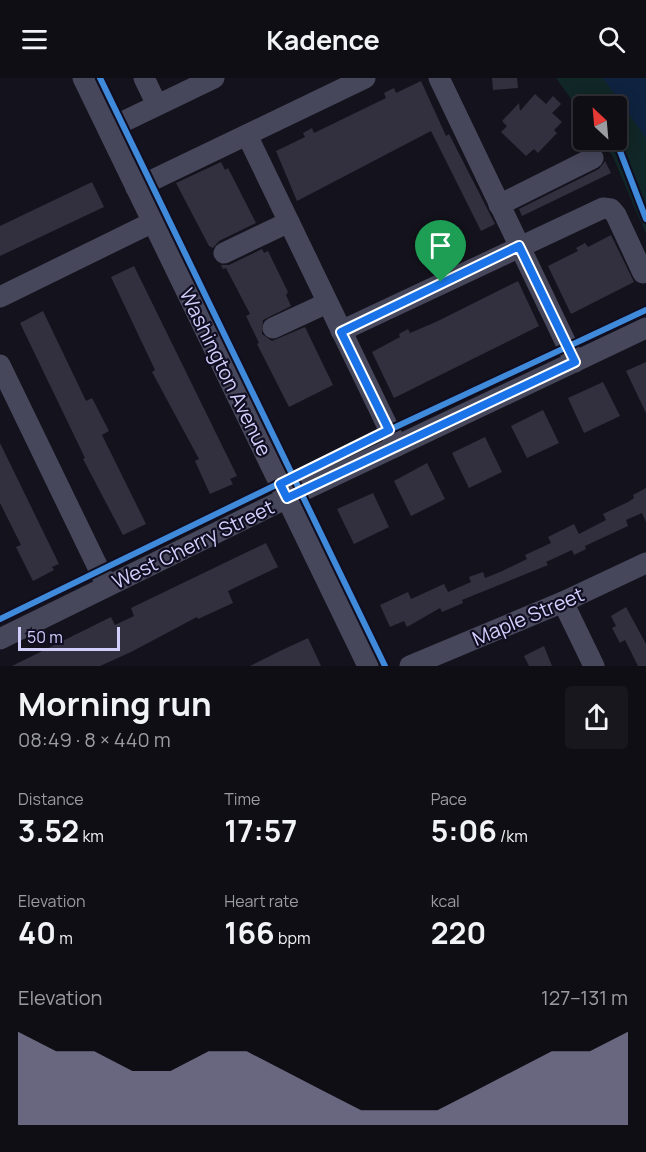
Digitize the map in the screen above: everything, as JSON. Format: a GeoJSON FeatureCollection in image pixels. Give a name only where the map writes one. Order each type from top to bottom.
{"type":"FeatureCollection","features":[{"type":"Feature","properties":{"kind":"street","name":"Washington Avenue"},"geometry":{"type":"LineString","coordinates":[[83,78],[368,666]]}},
{"type":"Feature","properties":{"kind":"street"},"geometry":{"type":"LineString","coordinates":[[144,78],[157,105]]}},
{"type":"Feature","properties":{"kind":"street"},"geometry":{"type":"LineString","coordinates":[[108,129],[214,78]]}},
{"type":"Feature","properties":{"kind":"street"},"geometry":{"type":"LineString","coordinates":[[136,188],[365,78]]}},
{"type":"Feature","properties":{"kind":"street"},"geometry":{"type":"LineString","coordinates":[[439,78],[575,362]]}},
{"type":"Feature","properties":{"kind":"street"},"geometry":{"type":"LineString","coordinates":[[247,135],[397,446]]}},
{"type":"Feature","properties":{"kind":"street"},"geometry":{"type":"LineString","coordinates":[[499,204],[593,158]]}},
{"type":"Feature","properties":{"kind":"street"},"geometry":{"type":"LineString","coordinates":[[341,332],[597,209],[611,209],[643,273]]}},
{"type":"Feature","properties":{"kind":"street"},"geometry":{"type":"LineString","coordinates":[[0,297],[153,222]]}},
{"type":"Feature","properties":{"kind":"street"},"geometry":{"type":"LineString","coordinates":[[224,253],[289,222]]}},
{"type":"Feature","properties":{"kind":"street"},"geometry":{"type":"LineString","coordinates":[[273,328],[327,303]]}},
{"type":"Feature","properties":{"kind":"street","name":"West Cherry Street"},"geometry":{"type":"LineString","coordinates":[[0,639],[287,498],[646,328]]}},
{"type":"Feature","properties":{"kind":"street"},"geometry":{"type":"LineString","coordinates":[[0,365],[107,586]]}},
{"type":"Feature","properties":{"kind":"street","name":"Maple Street"},"geometry":{"type":"LineString","coordinates":[[410,666],[563,602],[646,563]]}},
{"type":"Feature","properties":{"kind":"street"},"geometry":{"type":"LineString","coordinates":[[563,602],[594,666]]}},
{"type":"Feature","properties":{"kind":"green space"},"geometry":{"type":"Polygon","coordinates":[[[556,78],[646,78],[646,234],[608,150],[627,150],[627,96],[573,96],[573,102],[556,78]]]}},
{"type":"Feature","properties":{"kind":"water"},"geometry":{"type":"Polygon","coordinates":[[[603,78],[646,78],[646,138],[627,111],[627,96],[616,96],[603,78]]]}},
{"type":"Feature","properties":{"kind":"building"},"geometry":{"type":"Polygon","coordinates":[[[492,78],[517,78],[518,88],[493,90],[492,78]]]}},
{"type":"Feature","properties":{"kind":"building"},"geometry":{"type":"Polygon","coordinates":[[[421,81],[446,136],[449,134],[495,224],[481,231],[431,131],[297,201],[276,151],[305,137],[303,133],[312,128],[314,133],[386,98],[384,93],[394,88],[396,93],[421,81]]]}},
{"type":"Feature","properties":{"kind":"building"},"geometry":{"type":"Polygon","coordinates":[[[535,94],[546,104],[553,96],[561,104],[552,113],[562,122],[554,130],[557,133],[538,153],[534,149],[526,156],[501,132],[507,126],[502,121],[519,103],[520,111],[535,94]]]}},
{"type":"Feature","properties":{"kind":"building"},"geometry":{"type":"Polygon","coordinates":[[[605,161],[611,173],[522,216],[519,209],[599,169],[605,161]]]}},
{"type":"Feature","properties":{"kind":"building"},"geometry":{"type":"Polygon","coordinates":[[[221,162],[225,170],[228,168],[256,223],[219,241],[213,248],[209,246],[176,183],[221,162]]]}},
{"type":"Feature","properties":{"kind":"building"},"geometry":{"type":"Polygon","coordinates":[[[92,182],[104,207],[0,256],[0,226],[92,182]]]}},
{"type":"Feature","properties":{"kind":"building"},"geometry":{"type":"Polygon","coordinates":[[[611,235],[634,282],[571,314],[548,266],[578,251],[576,248],[585,243],[588,247],[611,235]]]}},
{"type":"Feature","properties":{"kind":"building"},"geometry":{"type":"Polygon","coordinates":[[[262,249],[264,253],[268,251],[288,292],[286,295],[291,306],[263,320],[262,334],[272,341],[305,327],[333,385],[289,407],[257,344],[259,343],[246,316],[250,314],[226,268],[223,269],[221,265],[229,265],[262,249]]]}},
{"type":"Feature","properties":{"kind":"building"},"geometry":{"type":"Polygon","coordinates":[[[134,266],[237,476],[230,479],[233,484],[210,494],[195,461],[199,459],[152,372],[155,370],[111,277],[134,266]]]}},
{"type":"Feature","properties":{"kind":"building"},"geometry":{"type":"Polygon","coordinates":[[[518,281],[539,326],[394,398],[372,352],[400,337],[399,334],[408,329],[410,333],[438,321],[518,281]]]}},
{"type":"Feature","properties":{"kind":"building"},"geometry":{"type":"Polygon","coordinates":[[[43,311],[86,401],[92,398],[109,431],[102,435],[146,524],[123,535],[83,459],[85,458],[20,323],[43,311]]]}},
{"type":"Feature","properties":{"kind":"building"},"geometry":{"type":"Polygon","coordinates":[[[646,362],[646,413],[626,371],[646,362]]]}},
{"type":"Feature","properties":{"kind":"building"},"geometry":{"type":"Polygon","coordinates":[[[603,382],[620,416],[584,433],[568,398],[603,382]]]}},
{"type":"Feature","properties":{"kind":"building"},"geometry":{"type":"Polygon","coordinates":[[[543,410],[559,443],[527,458],[511,426],[543,410]]]}},
{"type":"Feature","properties":{"kind":"building"},"geometry":{"type":"Polygon","coordinates":[[[485,437],[502,472],[469,488],[452,453],[485,437]]]}},
{"type":"Feature","properties":{"kind":"building"},"geometry":{"type":"Polygon","coordinates":[[[0,443],[59,564],[52,567],[54,570],[33,581],[16,547],[21,545],[0,503],[0,443]]]}},
{"type":"Feature","properties":{"kind":"building"},"geometry":{"type":"Polygon","coordinates":[[[427,463],[445,499],[411,516],[394,481],[427,463]]]}},
{"type":"Feature","properties":{"kind":"building"},"geometry":{"type":"Polygon","coordinates":[[[646,488],[646,522],[642,513],[626,520],[628,526],[585,546],[586,549],[574,555],[572,550],[546,562],[548,565],[462,600],[463,603],[442,612],[440,608],[407,627],[404,621],[390,627],[380,605],[408,592],[411,599],[444,584],[448,592],[471,582],[469,577],[483,572],[485,578],[500,572],[527,559],[525,555],[551,543],[548,537],[574,524],[579,534],[606,520],[603,514],[628,502],[634,498],[633,495],[646,488]]]}},
{"type":"Feature","properties":{"kind":"building"},"geometry":{"type":"Polygon","coordinates":[[[373,493],[389,527],[354,544],[337,509],[373,493]]]}},
{"type":"Feature","properties":{"kind":"building"},"geometry":{"type":"Polygon","coordinates":[[[266,543],[278,567],[228,591],[233,603],[198,619],[197,617],[100,666],[12,666],[111,617],[115,625],[134,616],[131,608],[266,543]]]}},
{"type":"Feature","properties":{"kind":"building"},"geometry":{"type":"Polygon","coordinates":[[[626,607],[646,644],[646,666],[638,666],[625,640],[620,643],[612,628],[616,626],[611,616],[626,607]]]}},
{"type":"Feature","properties":{"kind":"building"},"geometry":{"type":"Polygon","coordinates":[[[308,638],[321,666],[250,666],[280,651],[308,638]]]}},
{"type":"Feature","properties":{"kind":"building"},"geometry":{"type":"Polygon","coordinates":[[[544,646],[552,666],[529,666],[524,656],[544,646]]]}},
{"type":"Feature","properties":{"kind":"cycle path"},"geometry":{"type":"LineString","coordinates":[[100,78],[385,666]]}},
{"type":"Feature","properties":{"kind":"cycle path"},"geometry":{"type":"LineString","coordinates":[[619,150],[646,219]]}},
{"type":"Feature","properties":{"kind":"cycle path"},"geometry":{"type":"LineString","coordinates":[[0,619],[389,430],[646,310]]}},
{"type":"Feature","properties":{"kind":"route"},"geometry":{"type":"LineString","coordinates":[[519,246],[575,362],[287,498],[280,484],[389,430],[341,332],[441,282],[519,246]]}}]}
